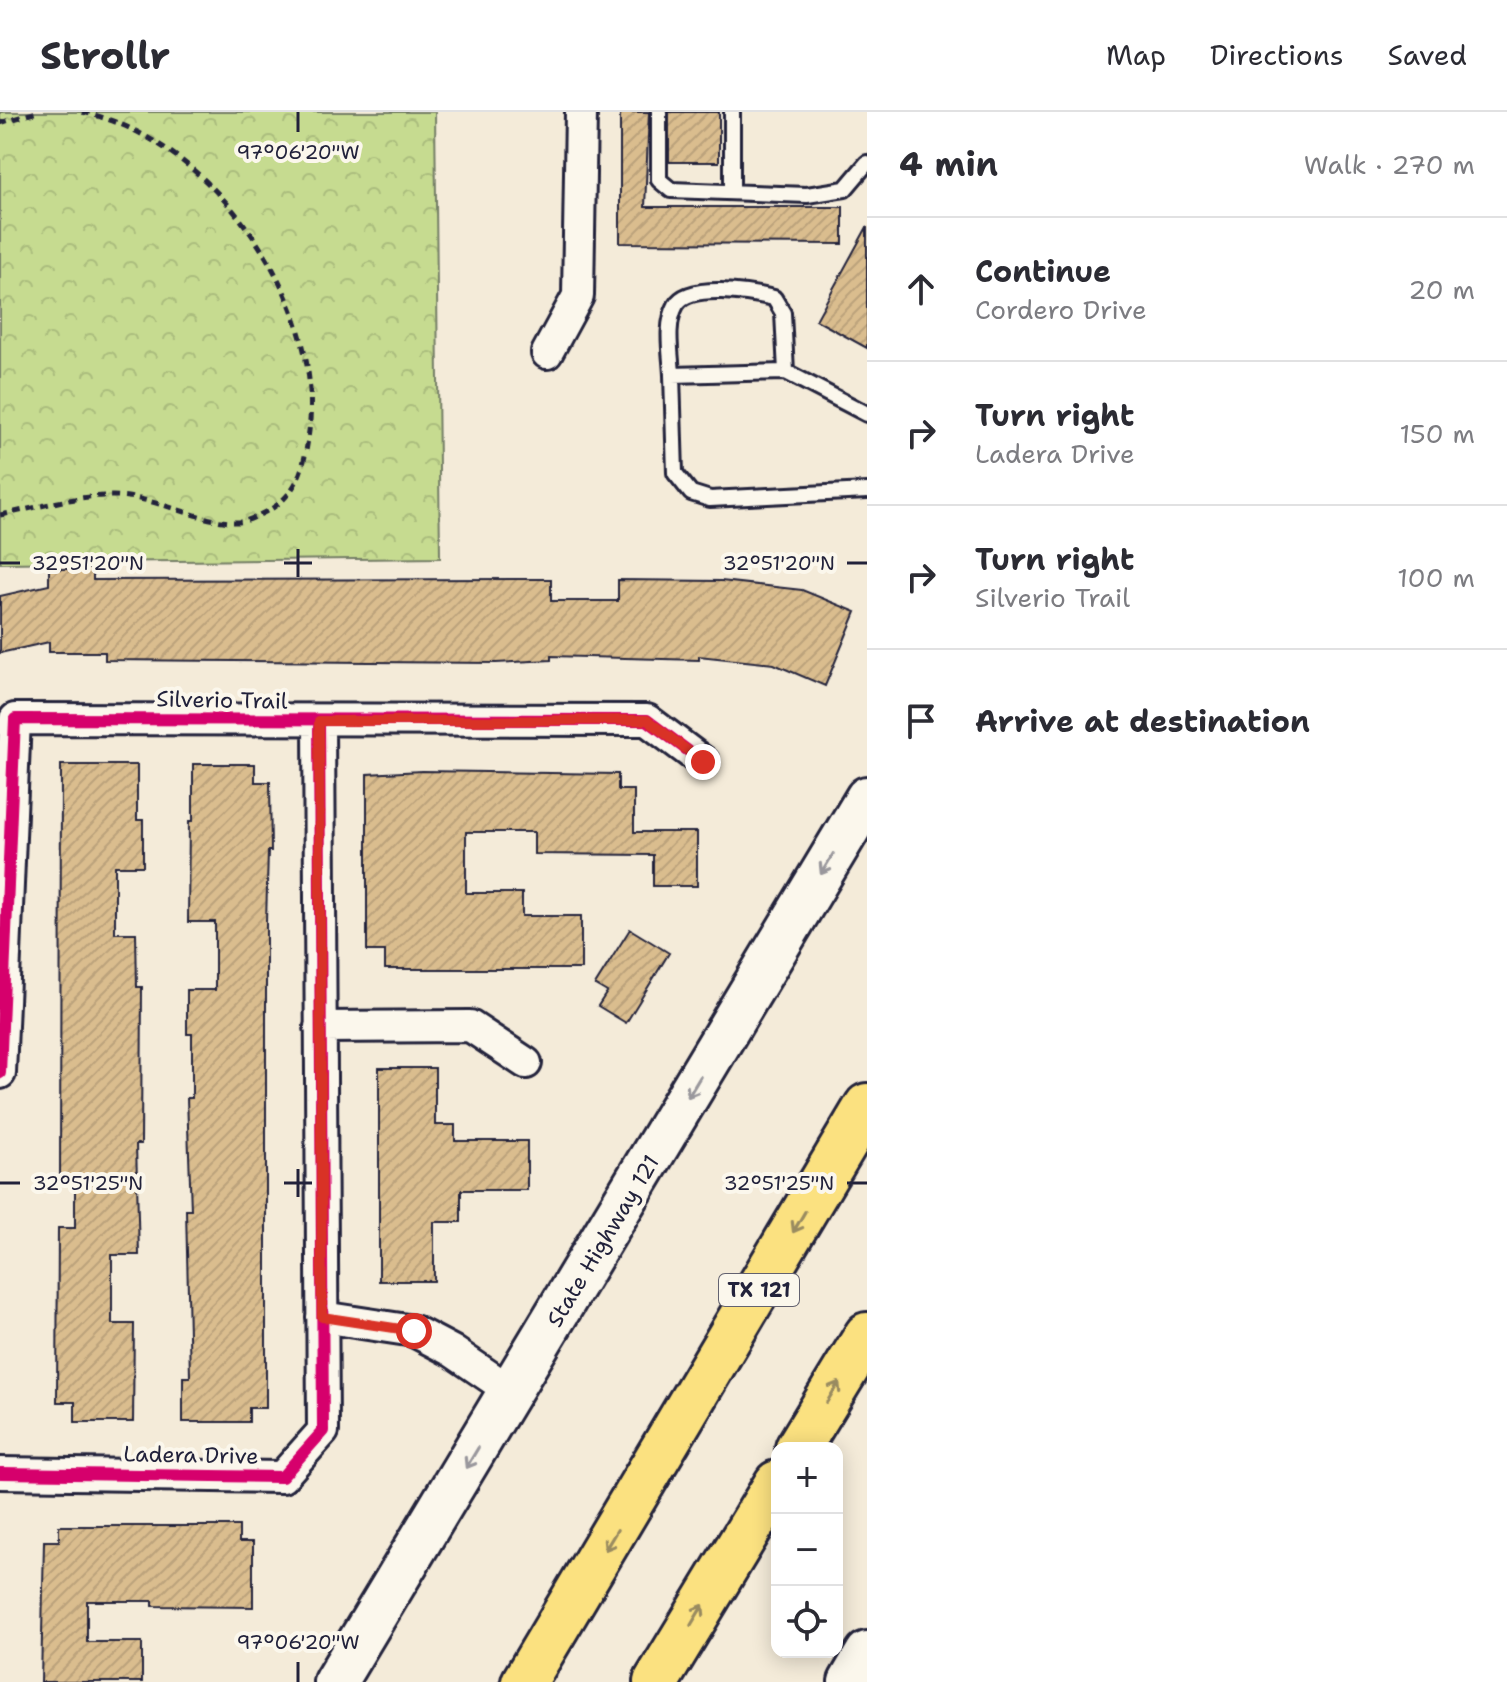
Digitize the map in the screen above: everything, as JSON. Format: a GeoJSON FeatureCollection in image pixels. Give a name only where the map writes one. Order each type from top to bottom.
{"type":"FeatureCollection","features":[{"type":"Feature","properties":{"kind":"highway","name":"TX 121"},"geometry":{"type":"LineString","coordinates":[[524,1682],[867,1106]]}},
{"type":"Feature","properties":{"kind":"highway"},"geometry":{"type":"LineString","coordinates":[[802,1442],[867,1335]]}},
{"type":"Feature","properties":{"kind":"highway"},"geometry":{"type":"LineString","coordinates":[[656,1682],[771,1493]]}},
{"type":"Feature","properties":{"kind":"main road","name":"State Highway 121"},"geometry":{"type":"LineString","coordinates":[[335,1682],[867,798]]}},
{"type":"Feature","properties":{"kind":"main road"},"geometry":{"type":"LineString","coordinates":[[850,1682],[867,1653]]}},
{"type":"Feature","properties":{"kind":"street"},"geometry":{"type":"LineString","coordinates":[[547,353],[578,296],[581,112]]}},
{"type":"Feature","properties":{"kind":"street","name":"Silverio Trail"},"geometry":{"type":"LineString","coordinates":[[0,1073],[15,719],[647,720],[703,762]]}},
{"type":"Feature","properties":{"kind":"street","name":"Ladera Drive"},"geometry":{"type":"LineString","coordinates":[[0,1473],[282,1477],[323,1431],[319,721]]}},
{"type":"Feature","properties":{"kind":"street"},"geometry":{"type":"LineString","coordinates":[[320,1027],[470,1026],[526,1063]]}},
{"type":"Feature","properties":{"kind":"street"},"geometry":{"type":"LineString","coordinates":[[322,1317],[414,1331],[452,1351],[512,1392]]}},
{"type":"Feature","properties":{"kind":"lane"},"geometry":{"type":"LineString","coordinates":[[659,112],[659,180],[671,190],[807,195],[845,189],[867,163]]}},
{"type":"Feature","properties":{"kind":"lane"},"geometry":{"type":"LineString","coordinates":[[732,112],[732,192]]}},
{"type":"Feature","properties":{"kind":"lane"},"geometry":{"type":"LineString","coordinates":[[786,372],[783,313],[774,298],[743,292],[689,293],[676,304],[669,330],[675,473],[691,493],[710,499],[867,491]]}},
{"type":"Feature","properties":{"kind":"lane"},"geometry":{"type":"LineString","coordinates":[[672,375],[786,372],[867,414]]}},
{"type":"Feature","properties":{"kind":"path"},"geometry":{"type":"LineString","coordinates":[[0,123],[4,112]]}},
{"type":"Feature","properties":{"kind":"path"},"geometry":{"type":"LineString","coordinates":[[0,123],[33,112]]}},
{"type":"Feature","properties":{"kind":"path"},"geometry":{"type":"LineString","coordinates":[[0,515],[66,498],[115,496],[151,500],[238,522],[274,507],[292,489],[305,466],[311,413],[305,356],[284,294],[253,235],[210,183],[164,145],[96,113],[81,112]]}},
{"type":"Feature","properties":{"kind":"green space"},"geometry":{"type":"Polygon","coordinates":[[[0,112],[435,112],[440,558],[0,563],[0,112]]]}},
{"type":"Feature","properties":{"kind":"building"},"geometry":{"type":"Polygon","coordinates":[[[620,112],[649,112],[645,207],[843,207],[843,244],[620,243],[620,112]]]}},
{"type":"Feature","properties":{"kind":"building"},"geometry":{"type":"Polygon","coordinates":[[[669,112],[719,112],[719,162],[669,162],[669,112]]]}},
{"type":"Feature","properties":{"kind":"building"},"geometry":{"type":"Polygon","coordinates":[[[867,227],[867,348],[816,320],[867,227]]]}},
{"type":"Feature","properties":{"kind":"building"},"geometry":{"type":"Polygon","coordinates":[[[49,569],[93,569],[93,580],[551,579],[551,601],[618,601],[618,580],[721,581],[802,590],[856,612],[825,686],[774,664],[699,656],[699,660],[551,656],[551,660],[496,663],[105,660],[105,652],[49,652],[49,642],[0,653],[0,596],[49,585],[49,569]]]}},
{"type":"Feature","properties":{"kind":"building"},"geometry":{"type":"Polygon","coordinates":[[[193,764],[255,764],[255,782],[270,782],[271,851],[268,851],[266,922],[266,1408],[249,1408],[249,1422],[183,1422],[183,1377],[190,1377],[186,1210],[191,1210],[187,1098],[192,1098],[192,1034],[187,1034],[187,990],[215,990],[215,922],[188,922],[193,764]]]}},
{"type":"Feature","properties":{"kind":"building"},"geometry":{"type":"Polygon","coordinates":[[[61,765],[137,765],[137,820],[143,820],[143,866],[115,866],[115,933],[136,933],[137,987],[142,987],[141,1144],[136,1144],[139,1255],[112,1255],[112,1324],[134,1324],[133,1422],[75,1422],[75,1402],[57,1402],[58,1228],[75,1228],[75,1181],[60,1181],[61,765]]]}},
{"type":"Feature","properties":{"kind":"building"},"geometry":{"type":"Polygon","coordinates":[[[422,771],[618,774],[618,790],[634,790],[634,832],[697,832],[697,886],[653,886],[653,855],[534,854],[534,832],[466,832],[466,893],[522,893],[522,916],[581,916],[581,969],[385,969],[385,951],[367,951],[367,774],[422,771]]]}},
{"type":"Feature","properties":{"kind":"building"},"geometry":{"type":"Polygon","coordinates":[[[630,929],[669,953],[626,1023],[598,1006],[607,992],[595,985],[630,929]]]}},
{"type":"Feature","properties":{"kind":"building"},"geometry":{"type":"Polygon","coordinates":[[[379,1068],[435,1068],[435,1125],[455,1125],[455,1141],[527,1141],[527,1190],[461,1190],[461,1222],[434,1222],[434,1281],[379,1281],[379,1068]]]}},
{"type":"Feature","properties":{"kind":"building"},"geometry":{"type":"Polygon","coordinates":[[[59,1526],[239,1526],[239,1542],[253,1542],[253,1607],[153,1606],[153,1601],[87,1601],[87,1642],[142,1642],[142,1682],[41,1682],[44,1541],[59,1541],[59,1526]]]}},
{"type":"Feature","properties":{"kind":"cycle path"},"geometry":{"type":"LineString","coordinates":[[0,1073],[15,719],[647,720],[703,762]]}},
{"type":"Feature","properties":{"kind":"cycle path"},"geometry":{"type":"LineString","coordinates":[[0,1473],[282,1477],[323,1431],[319,721]]}},
{"type":"Feature","properties":{"kind":"route"},"geometry":{"type":"LineString","coordinates":[[414,1331],[322,1317],[319,721],[647,720],[703,762]]}}]}
